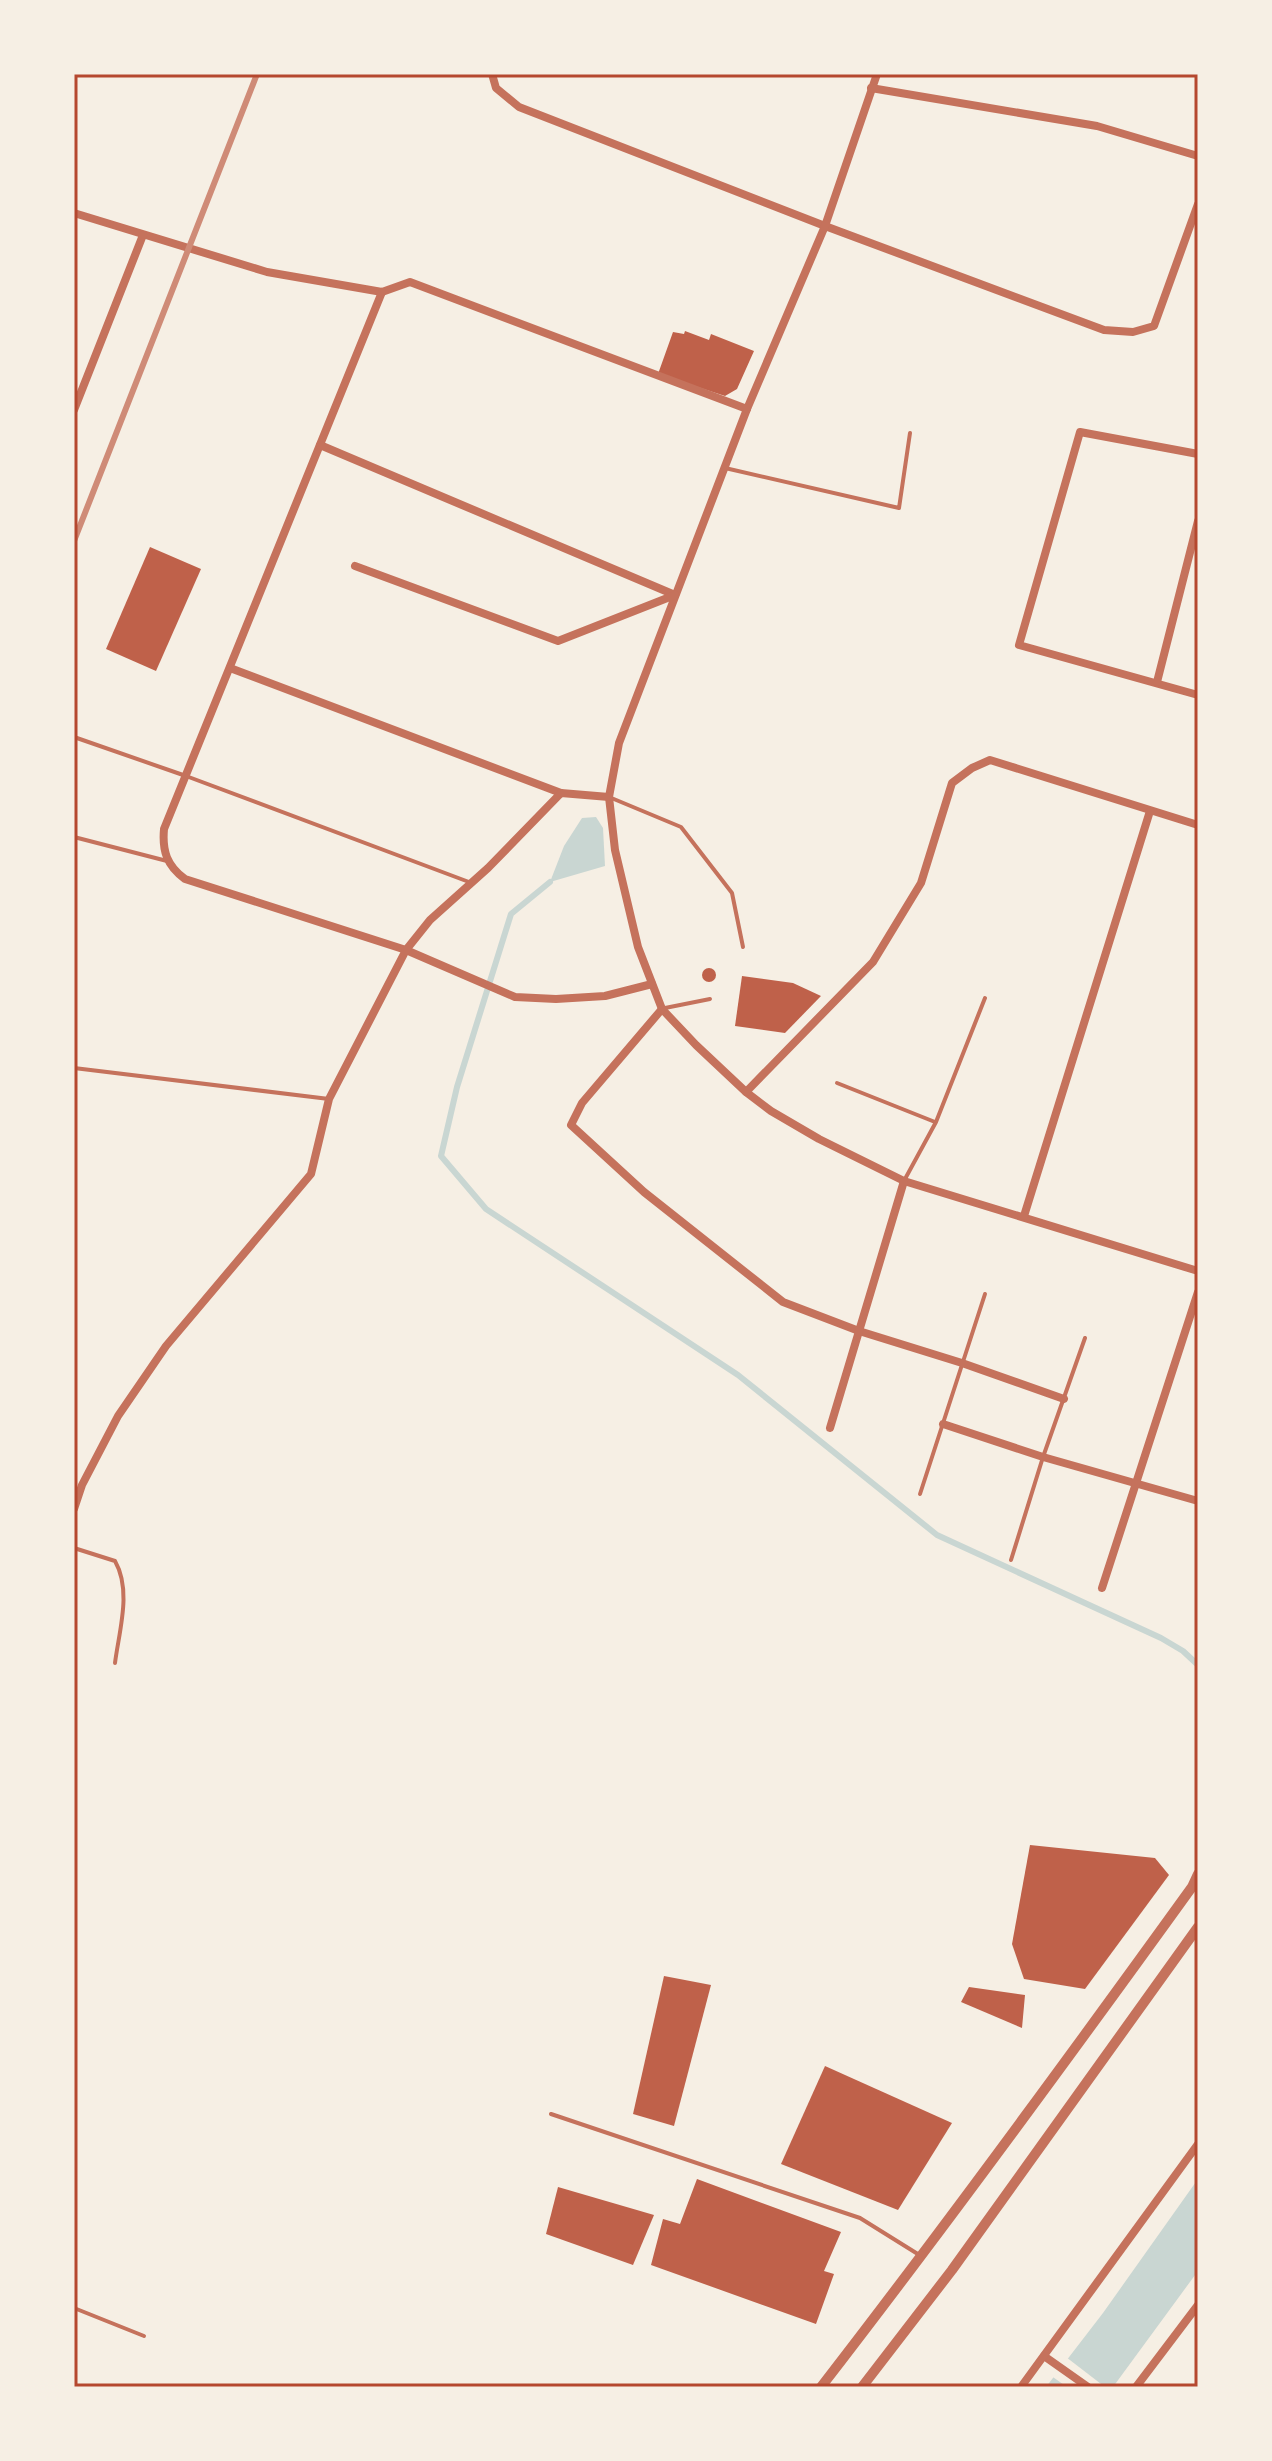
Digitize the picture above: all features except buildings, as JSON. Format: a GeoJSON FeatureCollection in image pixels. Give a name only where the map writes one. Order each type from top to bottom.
{"type":"FeatureCollection","features":[{"type":"Feature","properties":{"kind":"street"},"geometry":{"type":"LineString","coordinates":[[492,74],[496,88],[519,107],[1104,330],[1133,332],[1154,326],[1198,204]]}},
{"type":"Feature","properties":{"kind":"street"},"geometry":{"type":"LineString","coordinates":[[877,74],[825,226],[747,409],[619,743],[609,797],[615,850],[638,947],[662,1009],[746,1092],[771,1111],[819,1139],[904,1181],[1198,1271]]}},
{"type":"Feature","properties":{"kind":"street"},"geometry":{"type":"LineString","coordinates":[[871,88],[1097,126],[1198,156]]}},
{"type":"Feature","properties":{"kind":"street"},"geometry":{"type":"LineString","coordinates":[[74,213],[267,272],[382,292],[410,282],[747,409]]}},
{"type":"Feature","properties":{"kind":"street"},"geometry":{"type":"LineString","coordinates":[[74,410],[143,235]]}},
{"type":"Feature","properties":{"kind":"street"},"geometry":{"type":"LineString","coordinates":[[382,292],[164,829],[162,845],[167,861],[185,879],[406,950],[515,997],[556,999],[605,996],[652,984]]}},
{"type":"Feature","properties":{"kind":"street"},"geometry":{"type":"LineString","coordinates":[[1198,454],[1080,432],[1019,645],[1198,695]]}},
{"type":"Feature","properties":{"kind":"street"},"geometry":{"type":"LineString","coordinates":[[320,445],[675,595]]}},
{"type":"Feature","properties":{"kind":"street"},"geometry":{"type":"LineString","coordinates":[[1157,682],[1198,521]]}},
{"type":"Feature","properties":{"kind":"street"},"geometry":{"type":"LineString","coordinates":[[355,566],[558,641],[675,595]]}},
{"type":"Feature","properties":{"kind":"street"},"geometry":{"type":"LineString","coordinates":[[230,668],[561,793],[609,797]]}},
{"type":"Feature","properties":{"kind":"street"},"geometry":{"type":"LineString","coordinates":[[746,1092],[873,962],[921,883],[952,783],[972,768],[990,760],[1198,825]]}},
{"type":"Feature","properties":{"kind":"street"},"geometry":{"type":"LineString","coordinates":[[74,1509],[82,1485],[118,1416],[166,1346],[311,1174],[329,1099],[406,950],[430,920],[561,793]]}},
{"type":"Feature","properties":{"kind":"street"},"geometry":{"type":"LineString","coordinates":[[1024,1216],[1150,811]]}},
{"type":"Feature","properties":{"kind":"street"},"geometry":{"type":"LineString","coordinates":[[662,1009],[582,1103],[571,1125],[644,1192],[783,1302],[859,1331],[1064,1399]]}},
{"type":"Feature","properties":{"kind":"street"},"geometry":{"type":"LineString","coordinates":[[830,1428],[904,1181]]}},
{"type":"Feature","properties":{"kind":"street"},"geometry":{"type":"LineString","coordinates":[[1102,1588],[1198,1292]]}},
{"type":"Feature","properties":{"kind":"street"},"geometry":{"type":"LineString","coordinates":[[943,1424],[1043,1457],[1198,1501]]}},
{"type":"Feature","properties":{"kind":"street"},"geometry":{"type":"LineString","coordinates":[[821,2387],[922,2257],[1195,1890],[1198,1874]]}},
{"type":"Feature","properties":{"kind":"street"},"geometry":{"type":"LineString","coordinates":[[862,2387],[952,2270],[1198,1927]]}},
{"type":"Feature","properties":{"kind":"street"},"geometry":{"type":"LineString","coordinates":[[1021,2387],[1198,2144]]}},
{"type":"Feature","properties":{"kind":"street"},"geometry":{"type":"LineString","coordinates":[[1136,2387],[1198,2305]]}},
{"type":"Feature","properties":{"kind":"street"},"geometry":{"type":"LineString","coordinates":[[1044,2356],[1088,2387]]}},
{"type":"Feature","properties":{"kind":"lane"},"geometry":{"type":"LineString","coordinates":[[725,468],[899,508],[910,433]]}},
{"type":"Feature","properties":{"kind":"lane"},"geometry":{"type":"LineString","coordinates":[[74,737],[471,883]]}},
{"type":"Feature","properties":{"kind":"lane"},"geometry":{"type":"LineString","coordinates":[[609,797],[681,827],[732,893],[743,947]]}},
{"type":"Feature","properties":{"kind":"lane"},"geometry":{"type":"LineString","coordinates":[[74,837],[167,861]]}},
{"type":"Feature","properties":{"kind":"lane"},"geometry":{"type":"LineString","coordinates":[[904,1181],[936,1122],[985,998]]}},
{"type":"Feature","properties":{"kind":"lane"},"geometry":{"type":"LineString","coordinates":[[662,1009],[710,999]]}},
{"type":"Feature","properties":{"kind":"lane"},"geometry":{"type":"LineString","coordinates":[[74,1068],[329,1099]]}},
{"type":"Feature","properties":{"kind":"lane"},"geometry":{"type":"LineString","coordinates":[[837,1083],[936,1122]]}},
{"type":"Feature","properties":{"kind":"lane"},"geometry":{"type":"LineString","coordinates":[[920,1494],[985,1294]]}},
{"type":"Feature","properties":{"kind":"lane"},"geometry":{"type":"LineString","coordinates":[[1011,1560],[1085,1338]]}},
{"type":"Feature","properties":{"kind":"lane"},"geometry":{"type":"LineString","coordinates":[[74,1548],[115,1561],[122,1573],[124,1596],[115,1663]]}},
{"type":"Feature","properties":{"kind":"lane"},"geometry":{"type":"LineString","coordinates":[[551,2114],[860,2218],[922,2257]]}},
{"type":"Feature","properties":{"kind":"lane"},"geometry":{"type":"LineString","coordinates":[[74,2308],[144,2336]]}},
{"type":"Feature","properties":{"kind":"shaded area"},"geometry":{"type":"Polygon","coordinates":[[[596,817],[603,828],[605,866],[550,882],[564,846],[582,818],[596,817]]]}},
{"type":"Feature","properties":{"kind":"shaded area"},"geometry":{"type":"Polygon","coordinates":[[[1198,2179],[1198,2271],[1113,2387],[1046,2387],[1103,2313],[1198,2179]]]}},
{"type":"Feature","properties":{"kind":"pier"},"geometry":{"type":"Polygon","coordinates":[[[1065,2356],[1105,2387],[1067,2387],[1050,2375],[1065,2356]]]}},
{"type":"Feature","properties":{"kind":"waterway"},"geometry":{"type":"LineString","coordinates":[[550,882],[511,914],[457,1087],[441,1156],[486,1209],[738,1375],[937,1535],[1161,1638],[1183,1651],[1198,1665]]}},
{"type":"Feature","properties":{"kind":"railway"},"geometry":{"type":"LineString","coordinates":[[74,541],[257,74]]}}]}
